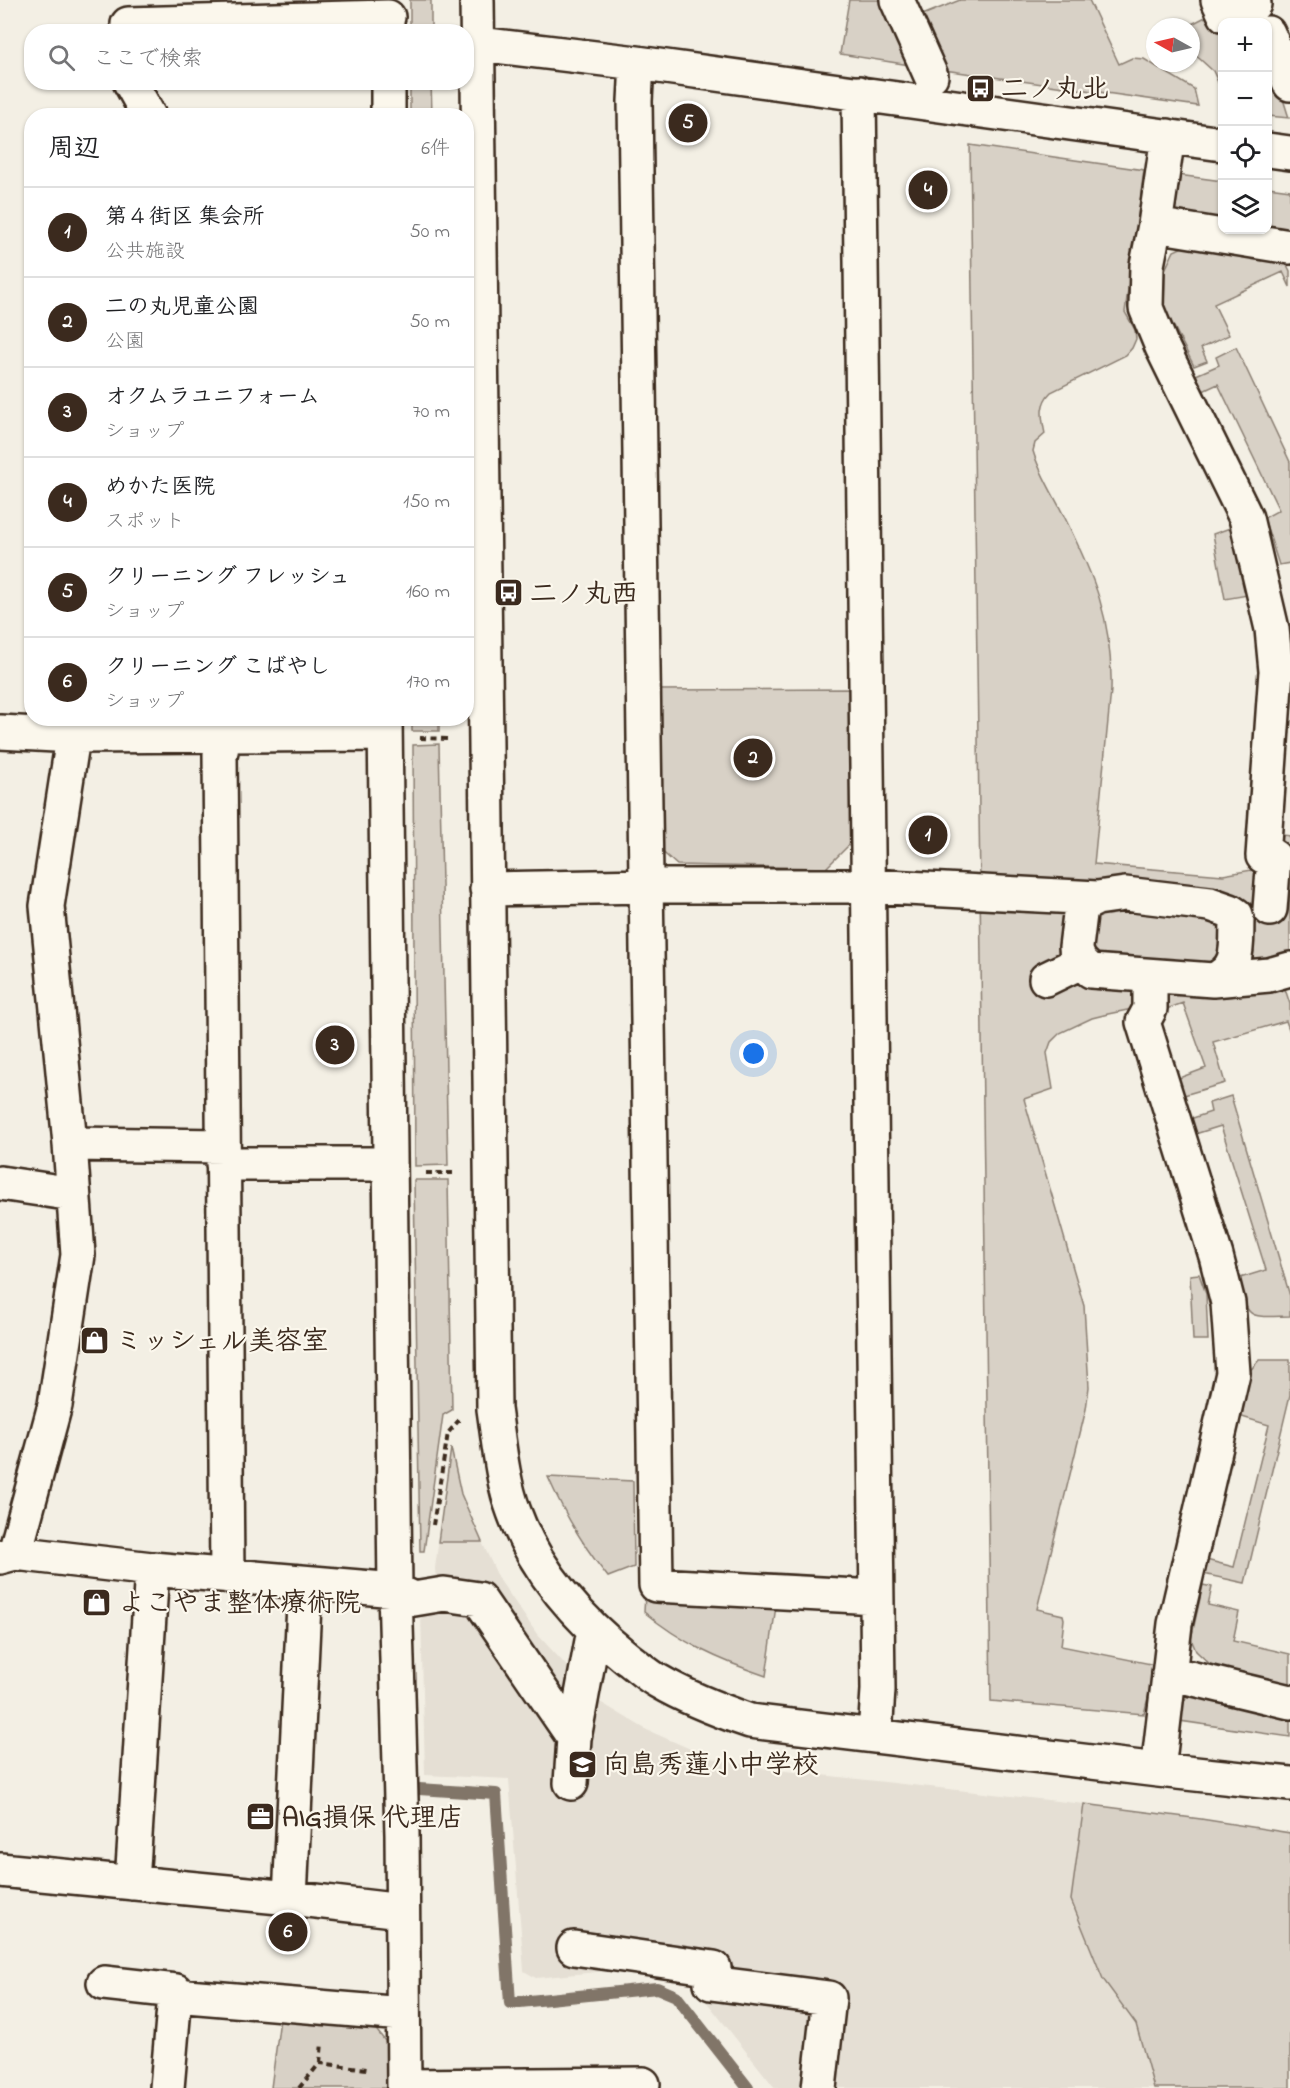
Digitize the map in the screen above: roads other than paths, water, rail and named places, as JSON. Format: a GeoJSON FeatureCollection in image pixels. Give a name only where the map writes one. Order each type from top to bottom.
{"type":"FeatureCollection","features":[{"type":"Feature","properties":{"kind":"street"},"geometry":{"type":"LineString","coordinates":[[477,0],[494,1409],[501,1463],[514,1511],[532,1552],[580,1617],[656,1680],[701,1704],[750,1721],[1290,1784]]}},
{"type":"Feature","properties":{"kind":"street"},"geometry":{"type":"LineString","coordinates":[[897,0],[932,76]]}},
{"type":"Feature","properties":{"kind":"street"},"geometry":{"type":"LineString","coordinates":[[1218,0],[1225,15],[1256,9]]}},
{"type":"Feature","properties":{"kind":"street"},"geometry":{"type":"LineString","coordinates":[[128,19],[388,16]]}},
{"type":"Feature","properties":{"kind":"street"},"geometry":{"type":"LineString","coordinates":[[1272,42],[1290,84]]}},
{"type":"Feature","properties":{"kind":"street"},"geometry":{"type":"LineString","coordinates":[[479,44],[637,63],[1218,143]]}},
{"type":"Feature","properties":{"kind":"street"},"geometry":{"type":"LineString","coordinates":[[637,63],[635,101],[656,1585],[876,1598]]}},
{"type":"Feature","properties":{"kind":"street"},"geometry":{"type":"LineString","coordinates":[[134,90],[145,108]]}},
{"type":"Feature","properties":{"kind":"street"},"geometry":{"type":"LineString","coordinates":[[388,90],[388,108]]}},
{"type":"Feature","properties":{"kind":"street"},"geometry":{"type":"LineString","coordinates":[[859,93],[878,1690],[875,1735]]}},
{"type":"Feature","properties":{"kind":"street"},"geometry":{"type":"LineString","coordinates":[[487,889],[869,886],[1096,898],[1125,894],[1280,911],[1274,857],[1263,856],[1276,671],[1272,629],[1246,518],[1162,347],[1146,308],[1147,265],[1168,136]]}},
{"type":"Feature","properties":{"kind":"street"},"geometry":{"type":"LineString","coordinates":[[1272,151],[1290,153]]}},
{"type":"Feature","properties":{"kind":"street"},"geometry":{"type":"LineString","coordinates":[[1155,225],[1290,247]]}},
{"type":"Feature","properties":{"kind":"street"},"geometry":{"type":"LineString","coordinates":[[227,726],[220,755],[227,1576]]}},
{"type":"Feature","properties":{"kind":"street"},"geometry":{"type":"LineString","coordinates":[[0,732],[75,727],[227,726],[396,730],[390,1164],[381,1319],[395,1590],[404,2083],[643,2084]]}},
{"type":"Feature","properties":{"kind":"street"},"geometry":{"type":"LineString","coordinates":[[75,727],[47,906],[70,1144],[78,1255],[55,1405],[7,1555],[395,1590],[414,1599],[444,1594],[479,1599],[574,1738]]}},
{"type":"Feature","properties":{"kind":"street"},"geometry":{"type":"LineString","coordinates":[[1096,898],[1084,903],[1080,909],[1076,952],[1081,962],[1091,971],[1213,980],[1289,972]]}},
{"type":"Feature","properties":{"kind":"street"},"geometry":{"type":"LineString","coordinates":[[1210,904],[1230,911],[1236,915],[1238,920],[1233,964],[1225,974],[1213,980]]}},
{"type":"Feature","properties":{"kind":"street"},"geometry":{"type":"LineString","coordinates":[[1046,979],[1081,962]]}},
{"type":"Feature","properties":{"kind":"street"},"geometry":{"type":"LineString","coordinates":[[1150,976],[1150,1009],[1143,1022],[1216,1256],[1228,1303],[1233,1373],[1175,1624],[1158,1770]]}},
{"type":"Feature","properties":{"kind":"street"},"geometry":{"type":"LineString","coordinates":[[70,1144],[390,1164]]}},
{"type":"Feature","properties":{"kind":"street"},"geometry":{"type":"LineString","coordinates":[[0,1183],[73,1194]]}},
{"type":"Feature","properties":{"kind":"street"},"geometry":{"type":"LineString","coordinates":[[132,1883],[152,1569]]}},
{"type":"Feature","properties":{"kind":"street"},"geometry":{"type":"LineString","coordinates":[[290,1898],[305,1583]]}},
{"type":"Feature","properties":{"kind":"street"},"geometry":{"type":"LineString","coordinates":[[571,1783],[574,1738],[594,1630]]}},
{"type":"Feature","properties":{"kind":"street"},"geometry":{"type":"LineString","coordinates":[[1169,1673],[1290,1702]]}},
{"type":"Feature","properties":{"kind":"street"},"geometry":{"type":"LineString","coordinates":[[0,1870],[402,1911]]}},
{"type":"Feature","properties":{"kind":"street"},"geometry":{"type":"LineString","coordinates":[[574,1948],[714,1968],[711,1983],[829,1998],[819,2088]]}},
{"type":"Feature","properties":{"kind":"street"},"geometry":{"type":"LineString","coordinates":[[104,1983],[176,1991],[167,2088]]}},
{"type":"Feature","properties":{"kind":"street"},"geometry":{"type":"LineString","coordinates":[[175,1995],[403,2014]]}},
{"type":"Feature","properties":{"kind":"waterway"},"geometry":{"type":"LineString","coordinates":[[419,1789],[496,1794],[510,2003],[657,1988],[676,1996],[748,2088]]}},
{"type":"Feature","properties":{"kind":"place","name":"二ノ丸北"},"geometry":{"type":"Point","coordinates":[980,88]}},
{"type":"Feature","properties":{"kind":"place","name":"クリーニング フレッシュ"},"geometry":{"type":"Point","coordinates":[688,123]}},
{"type":"Feature","properties":{"kind":"place","name":"めかた医院"},"geometry":{"type":"Point","coordinates":[928,190]}},
{"type":"Feature","properties":{"kind":"place","name":"二ノ丸西"},"geometry":{"type":"Point","coordinates":[509,593]}},
{"type":"Feature","properties":{"kind":"place","name":"二の丸児童公園"},"geometry":{"type":"Point","coordinates":[753,758]}},
{"type":"Feature","properties":{"kind":"place","name":"第４街区 集会所"},"geometry":{"type":"Point","coordinates":[928,835]}},
{"type":"Feature","properties":{"kind":"place","name":"オクムラユニフォーム"},"geometry":{"type":"Point","coordinates":[335,1045]}},
{"type":"Feature","properties":{"kind":"place","name":"ミッシェル美容室"},"geometry":{"type":"Point","coordinates":[94,1340]}},
{"type":"Feature","properties":{"kind":"place","name":"よこやま整体療術院"},"geometry":{"type":"Point","coordinates":[97,1602]}},
{"type":"Feature","properties":{"kind":"place","name":"向島秀蓮小中学校"},"geometry":{"type":"Point","coordinates":[582,1764]}},
{"type":"Feature","properties":{"kind":"place","name":"AIG損保 代理店"},"geometry":{"type":"Point","coordinates":[261,1817]}},
{"type":"Feature","properties":{"kind":"place","name":"クリーニング こばやし"},"geometry":{"type":"Point","coordinates":[288,1932]}}]}
